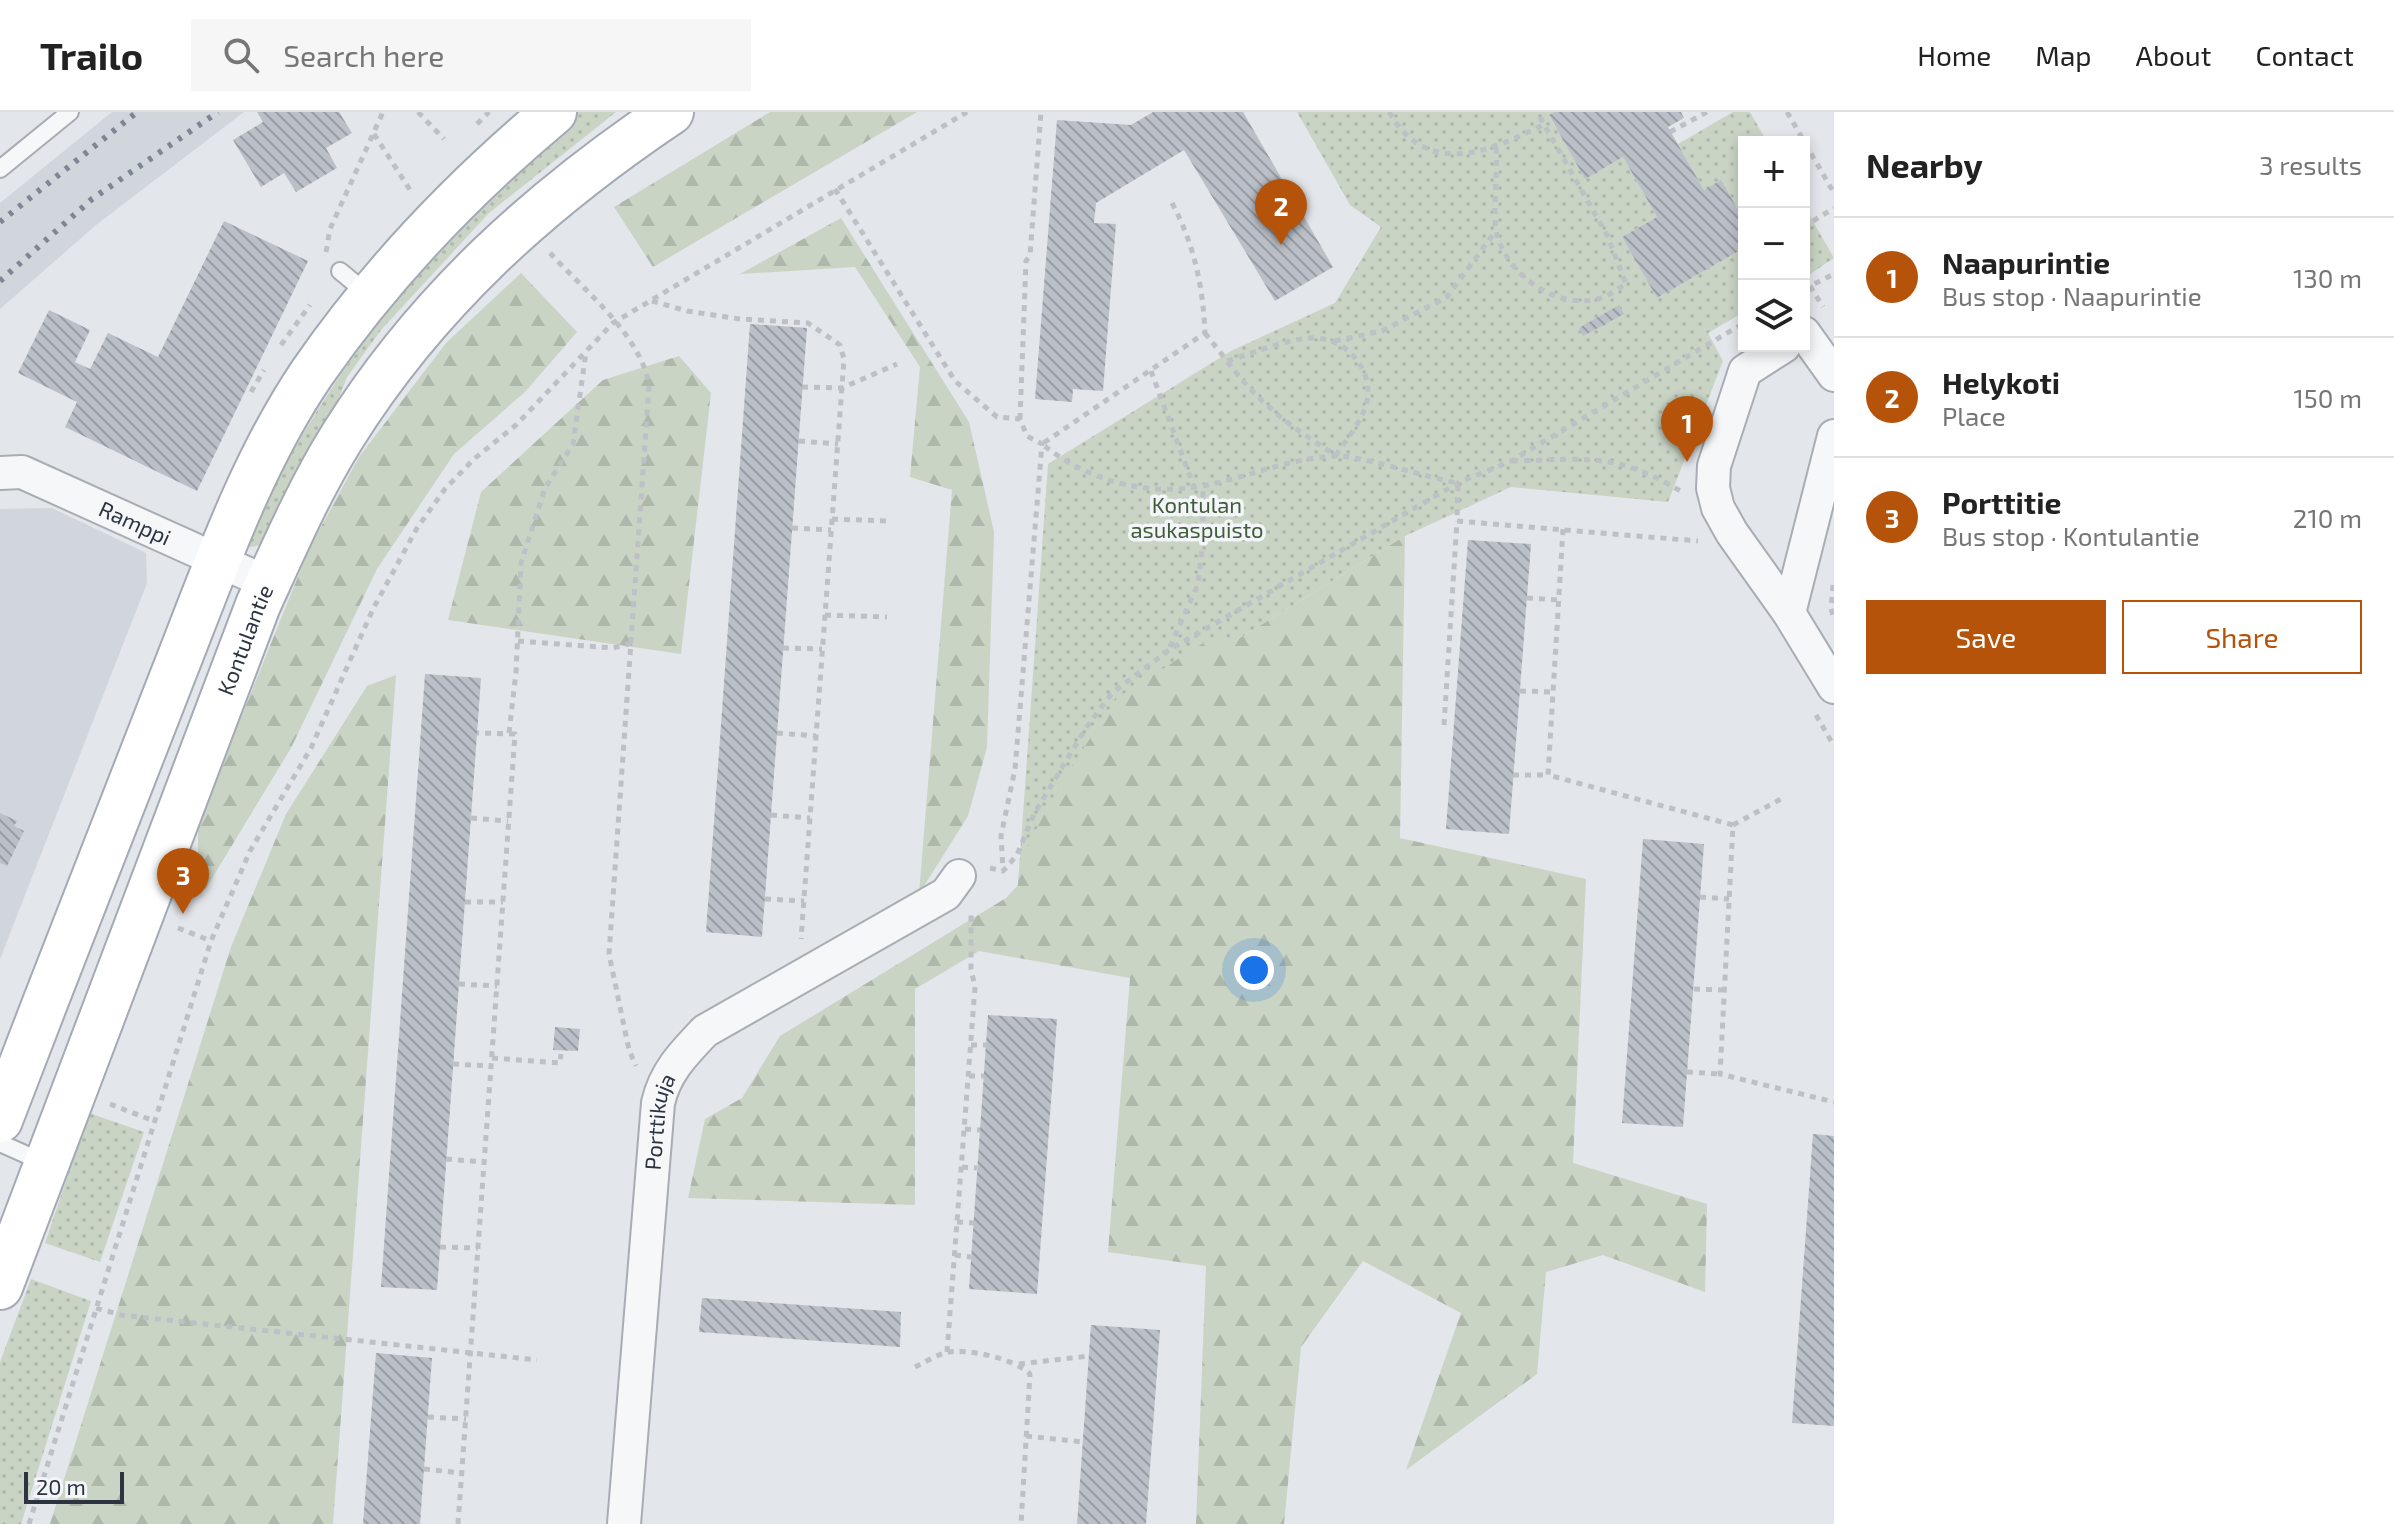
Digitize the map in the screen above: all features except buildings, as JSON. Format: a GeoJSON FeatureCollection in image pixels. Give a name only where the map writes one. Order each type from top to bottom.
{"type":"FeatureCollection","features":[{"type":"Feature","properties":{"kind":"main road"},"geometry":{"type":"LineString","coordinates":[[0,1120],[219,561],[267,449],[312,374],[356,284],[554,112]]}},
{"type":"Feature","properties":{"kind":"main road","name":"Kontulantie"},"geometry":{"type":"LineString","coordinates":[[0,1287],[268,583],[305,502],[341,437],[421,326],[479,263],[536,211],[608,155],[671,112]]}},
{"type":"Feature","properties":{"kind":"street"},"geometry":{"type":"LineString","coordinates":[[1810,341],[1834,375]]}},
{"type":"Feature","properties":{"kind":"street"},"geometry":{"type":"LineString","coordinates":[[1775,352],[1745,371],[1714,466],[1715,498],[1732,533],[1789,613],[1834,687]]}},
{"type":"Feature","properties":{"kind":"street"},"geometry":{"type":"LineString","coordinates":[[1789,613],[1834,436]]}},
{"type":"Feature","properties":{"kind":"street","name":"Ramppi"},"geometry":{"type":"LineString","coordinates":[[0,473],[22,472],[268,583]]}},
{"type":"Feature","properties":{"kind":"street","name":"Porttikuja"},"geometry":{"type":"LineString","coordinates":[[624,1524],[661,1093],[678,1058],[705,1031],[946,894],[959,876]]}},
{"type":"Feature","properties":{"kind":"lane"},"geometry":{"type":"LineString","coordinates":[[0,169],[70,112]]}},
{"type":"Feature","properties":{"kind":"lane"},"geometry":{"type":"LineString","coordinates":[[0,1143],[46,1164]]}},
{"type":"Feature","properties":{"kind":"path"},"geometry":{"type":"LineString","coordinates":[[356,284],[325,254],[330,229],[383,112]]}},
{"type":"Feature","properties":{"kind":"path"},"geometry":{"type":"LineString","coordinates":[[418,112],[444,139]]}},
{"type":"Feature","properties":{"kind":"path"},"geometry":{"type":"LineString","coordinates":[[29,1524],[211,941],[250,851],[311,748],[355,645],[417,528],[454,479],[516,425],[613,323],[967,112]]}},
{"type":"Feature","properties":{"kind":"path"},"geometry":{"type":"LineString","coordinates":[[1041,112],[1030,255],[1026,261],[1020,419],[1027,436],[1059,458],[1130,487],[1157,490],[1203,486],[1272,466],[1336,455],[1355,427],[1368,396],[1363,368],[1351,352],[1334,341]]}},
{"type":"Feature","properties":{"kind":"path"},"geometry":{"type":"LineString","coordinates":[[1389,112],[1407,134],[1425,147],[1452,156],[1496,148],[1545,124]]}},
{"type":"Feature","properties":{"kind":"path"},"geometry":{"type":"LineString","coordinates":[[1496,148],[1499,178],[1495,232],[1503,253],[1535,288],[1578,299],[1602,298],[1626,284],[1607,235],[1537,112]]}},
{"type":"Feature","properties":{"kind":"path"},"geometry":{"type":"LineString","coordinates":[[1670,132],[1707,112]]}},
{"type":"Feature","properties":{"kind":"path"},"geometry":{"type":"LineString","coordinates":[[1787,112],[1834,193]]}},
{"type":"Feature","properties":{"kind":"path"},"geometry":{"type":"LineString","coordinates":[[373,134],[412,194]]}},
{"type":"Feature","properties":{"kind":"path"},"geometry":{"type":"LineString","coordinates":[[835,189],[955,381],[997,417],[1020,419]]}},
{"type":"Feature","properties":{"kind":"path"},"geometry":{"type":"LineString","coordinates":[[1172,203],[1188,232],[1203,294],[1205,333],[1248,390],[1268,409],[1336,455],[1458,483]]}},
{"type":"Feature","properties":{"kind":"path"},"geometry":{"type":"LineString","coordinates":[[1813,221],[1834,208]]}},
{"type":"Feature","properties":{"kind":"path"},"geometry":{"type":"LineString","coordinates":[[1227,361],[1307,338],[1334,341],[1382,331],[1447,297],[1495,232]]}},
{"type":"Feature","properties":{"kind":"path"},"geometry":{"type":"LineString","coordinates":[[544,247],[635,345],[646,366],[649,386],[609,954],[629,1050],[639,1073]]}},
{"type":"Feature","properties":{"kind":"path"},"geometry":{"type":"LineString","coordinates":[[1810,286],[1834,274]]}},
{"type":"Feature","properties":{"kind":"path"},"geometry":{"type":"LineString","coordinates":[[651,301],[717,316],[808,323],[840,345],[844,359],[798,979]]}},
{"type":"Feature","properties":{"kind":"path"},"geometry":{"type":"LineString","coordinates":[[1003,871],[1017,855],[1034,814],[1086,728],[1112,693],[1169,650],[1458,483],[1511,461],[1738,327]]}},
{"type":"Feature","properties":{"kind":"path"},"geometry":{"type":"LineString","coordinates":[[1042,444],[1205,333]]}},
{"type":"Feature","properties":{"kind":"path"},"geometry":{"type":"LineString","coordinates":[[509,733],[518,641],[521,563],[545,488],[573,444],[587,349]]}},
{"type":"Feature","properties":{"kind":"path"},"geometry":{"type":"LineString","coordinates":[[802,387],[842,388],[897,364]]}},
{"type":"Feature","properties":{"kind":"path"},"geometry":{"type":"LineString","coordinates":[[1151,371],[1194,487]]}},
{"type":"Feature","properties":{"kind":"path"},"geometry":{"type":"LineString","coordinates":[[799,441],[838,444]]}},
{"type":"Feature","properties":{"kind":"path"},"geometry":{"type":"LineString","coordinates":[[1003,871],[1001,836],[1015,769],[1042,444]]}},
{"type":"Feature","properties":{"kind":"path"},"geometry":{"type":"LineString","coordinates":[[1511,461],[1606,459],[1652,473],[1684,493]]}},
{"type":"Feature","properties":{"kind":"path"},"geometry":{"type":"LineString","coordinates":[[1444,725],[1458,483]]}},
{"type":"Feature","properties":{"kind":"path"},"geometry":{"type":"LineString","coordinates":[[1169,650],[1198,584],[1203,540],[1203,486]]}},
{"type":"Feature","properties":{"kind":"path"},"geometry":{"type":"LineString","coordinates":[[832,519],[887,521]]}},
{"type":"Feature","properties":{"kind":"path"},"geometry":{"type":"LineString","coordinates":[[1457,521],[1700,541]]}},
{"type":"Feature","properties":{"kind":"path"},"geometry":{"type":"LineString","coordinates":[[792,528],[831,530]]}},
{"type":"Feature","properties":{"kind":"path"},"geometry":{"type":"LineString","coordinates":[[1548,775],[1563,529]]}},
{"type":"Feature","properties":{"kind":"path"},"geometry":{"type":"LineString","coordinates":[[1833,575],[1831,608],[1834,620]]}},
{"type":"Feature","properties":{"kind":"path"},"geometry":{"type":"LineString","coordinates":[[1527,598],[1559,600]]}},
{"type":"Feature","properties":{"kind":"path"},"geometry":{"type":"LineString","coordinates":[[825,615],[887,617]]}},
{"type":"Feature","properties":{"kind":"path"},"geometry":{"type":"LineString","coordinates":[[518,641],[613,648],[632,643]]}},
{"type":"Feature","properties":{"kind":"path"},"geometry":{"type":"LineString","coordinates":[[783,648],[823,649]]}},
{"type":"Feature","properties":{"kind":"path"},"geometry":{"type":"LineString","coordinates":[[1520,691],[1553,692]]}},
{"type":"Feature","properties":{"kind":"path"},"geometry":{"type":"LineString","coordinates":[[458,1524],[515,734],[477,733]]}},
{"type":"Feature","properties":{"kind":"path"},"geometry":{"type":"LineString","coordinates":[[777,733],[816,736]]}},
{"type":"Feature","properties":{"kind":"path"},"geometry":{"type":"LineString","coordinates":[[1513,775],[1548,775],[1733,825],[1781,799]]}},
{"type":"Feature","properties":{"kind":"path"},"geometry":{"type":"LineString","coordinates":[[771,815],[810,818]]}},
{"type":"Feature","properties":{"kind":"path"},"geometry":{"type":"LineString","coordinates":[[471,818],[508,821]]}},
{"type":"Feature","properties":{"kind":"path"},"geometry":{"type":"LineString","coordinates":[[1720,1074],[1733,825]]}},
{"type":"Feature","properties":{"kind":"path"},"geometry":{"type":"LineString","coordinates":[[959,876],[991,867],[1003,871]]}},
{"type":"Feature","properties":{"kind":"path"},"geometry":{"type":"LineString","coordinates":[[1700,897],[1729,899]]}},
{"type":"Feature","properties":{"kind":"path"},"geometry":{"type":"LineString","coordinates":[[765,899],[804,901]]}},
{"type":"Feature","properties":{"kind":"path"},"geometry":{"type":"LineString","coordinates":[[465,902],[503,902]]}},
{"type":"Feature","properties":{"kind":"path"},"geometry":{"type":"LineString","coordinates":[[947,1352],[975,987],[971,969],[971,912]]}},
{"type":"Feature","properties":{"kind":"path"},"geometry":{"type":"LineString","coordinates":[[178,928],[211,941]]}},
{"type":"Feature","properties":{"kind":"path"},"geometry":{"type":"LineString","coordinates":[[459,984],[497,986]]}},
{"type":"Feature","properties":{"kind":"path"},"geometry":{"type":"LineString","coordinates":[[1694,989],[1724,990]]}},
{"type":"Feature","properties":{"kind":"path"},"geometry":{"type":"LineString","coordinates":[[971,1045],[986,1045]]}},
{"type":"Feature","properties":{"kind":"path"},"geometry":{"type":"LineString","coordinates":[[492,1058],[560,1063],[561,1054]]}},
{"type":"Feature","properties":{"kind":"path"},"geometry":{"type":"LineString","coordinates":[[453,1064],[491,1066]]}},
{"type":"Feature","properties":{"kind":"path"},"geometry":{"type":"LineString","coordinates":[[1687,1072],[1720,1074],[1834,1102]]}},
{"type":"Feature","properties":{"kind":"path"},"geometry":{"type":"LineString","coordinates":[[969,1076],[984,1076]]}},
{"type":"Feature","properties":{"kind":"path"},"geometry":{"type":"LineString","coordinates":[[103,1102],[154,1121]]}},
{"type":"Feature","properties":{"kind":"path"},"geometry":{"type":"LineString","coordinates":[[965,1129],[980,1130]]}},
{"type":"Feature","properties":{"kind":"path"},"geometry":{"type":"LineString","coordinates":[[446,1159],[484,1162]]}},
{"type":"Feature","properties":{"kind":"path"},"geometry":{"type":"LineString","coordinates":[[962,1167],[977,1168]]}},
{"type":"Feature","properties":{"kind":"path"},"geometry":{"type":"LineString","coordinates":[[957,1222],[974,1223]]}},
{"type":"Feature","properties":{"kind":"path"},"geometry":{"type":"LineString","coordinates":[[440,1247],[478,1248]]}},
{"type":"Feature","properties":{"kind":"path"},"geometry":{"type":"LineString","coordinates":[[955,1255],[971,1257]]}},
{"type":"Feature","properties":{"kind":"path"},"geometry":{"type":"LineString","coordinates":[[96,1308],[121,1315],[537,1360]]}},
{"type":"Feature","properties":{"kind":"path"},"geometry":{"type":"LineString","coordinates":[[915,1367],[947,1352],[1003,1358],[1019,1364],[1030,1374],[1021,1524]]}},
{"type":"Feature","properties":{"kind":"path"},"geometry":{"type":"LineString","coordinates":[[1019,1364],[1089,1356]]}},
{"type":"Feature","properties":{"kind":"path"},"geometry":{"type":"LineString","coordinates":[[428,1417],[466,1419]]}},
{"type":"Feature","properties":{"kind":"path"},"geometry":{"type":"LineString","coordinates":[[1026,1436],[1083,1442]]}},
{"type":"Feature","properties":{"kind":"path"},"geometry":{"type":"LineString","coordinates":[[424,1469],[462,1473]]}},
{"type":"Feature","properties":{"kind":"shaded area"},"geometry":{"type":"Polygon","coordinates":[[[112,112],[244,112],[96,225],[0,309],[0,203],[112,112]]]}},
{"type":"Feature","properties":{"kind":"shaded area"},"geometry":{"type":"Polygon","coordinates":[[[52,508],[146,553],[147,583],[0,959],[0,509],[52,508]]]}},
{"type":"Feature","properties":{"kind":"green space"},"geometry":{"type":"Polygon","coordinates":[[[576,112],[616,112],[489,213],[381,330],[347,377],[322,442],[262,545],[244,548],[309,424],[386,312],[476,209],[576,112]]]}},
{"type":"Feature","properties":{"kind":"green space"},"geometry":{"type":"Polygon","coordinates":[[[770,112],[917,112],[653,267],[614,207],[770,112]]]}},
{"type":"Feature","properties":{"kind":"green space","name":"Kontulan asukaspuisto"},"geometry":{"type":"Polygon","coordinates":[[[1297,112],[1555,112],[1549,116],[1585,178],[1623,157],[1657,217],[1622,237],[1657,298],[1738,251],[1738,316],[1708,333],[1723,361],[1668,502],[1511,487],[1405,536],[1235,641],[1018,885],[1048,464],[1231,351],[1335,303],[1381,227],[1350,205],[1297,112]]]}},
{"type":"Feature","properties":{"kind":"green space"},"geometry":{"type":"Polygon","coordinates":[[[1733,112],[1750,112],[1764,136],[1738,136],[1738,210],[1721,181],[1704,190],[1678,144],[1733,112]]]}},
{"type":"Feature","properties":{"kind":"green space"},"geometry":{"type":"Polygon","coordinates":[[[1810,216],[1834,258],[1810,274],[1810,216]]]}},
{"type":"Feature","properties":{"kind":"green space"},"geometry":{"type":"Polygon","coordinates":[[[841,218],[969,422],[994,532],[987,747],[968,816],[919,894],[952,490],[910,477],[920,367],[855,267],[740,274],[841,218]]]}},
{"type":"Feature","properties":{"kind":"green space"},"geometry":{"type":"Polygon","coordinates":[[[521,273],[577,332],[525,392],[454,454],[377,569],[291,748],[205,890],[198,856],[198,824],[310,547],[359,457],[446,343],[521,273]]]}},
{"type":"Feature","properties":{"kind":"green space"},"geometry":{"type":"Polygon","coordinates":[[[679,356],[711,393],[681,654],[448,620],[481,492],[603,380],[679,356]]]}},
{"type":"Feature","properties":{"kind":"green space"},"geometry":{"type":"Polygon","coordinates":[[[1405,536],[1400,838],[1586,879],[1573,1163],[1707,1204],[1705,1292],[1603,1255],[1546,1272],[1537,1374],[1406,1470],[1461,1313],[1363,1261],[1301,1347],[1284,1524],[1196,1524],[1206,1266],[1108,1252],[1130,978],[979,951],[915,989],[915,1205],[688,1198],[705,1119],[742,1098],[780,1036],[1006,898],[1018,885],[1020,860],[1063,779],[1117,698],[1219,633],[1235,641],[1405,536]]]}},
{"type":"Feature","properties":{"kind":"green space"},"geometry":{"type":"Polygon","coordinates":[[[396,675],[333,1524],[50,1524],[231,947],[286,814],[367,686],[396,675]]]}},
{"type":"Feature","properties":{"kind":"green space"},"geometry":{"type":"Polygon","coordinates":[[[89,1113],[144,1132],[100,1262],[45,1243],[89,1113]]]}},
{"type":"Feature","properties":{"kind":"green space"},"geometry":{"type":"Polygon","coordinates":[[[31,1279],[91,1301],[21,1524],[0,1524],[0,1362],[31,1279]]]}},
{"type":"Feature","properties":{"kind":"railway"},"geometry":{"type":"LineString","coordinates":[[0,222],[137,112]]}},
{"type":"Feature","properties":{"kind":"railway"},"geometry":{"type":"LineString","coordinates":[[0,281],[92,199],[218,112]]}},
{"type":"Feature","properties":{"kind":"place","name":"Helykoti"},"geometry":{"type":"Point","coordinates":[1281,245]}},
{"type":"Feature","properties":{"kind":"place","name":"Naapurintie"},"geometry":{"type":"Point","coordinates":[1687,462]}},
{"type":"Feature","properties":{"kind":"place","name":"Porttitie"},"geometry":{"type":"Point","coordinates":[183,914]}}]}
